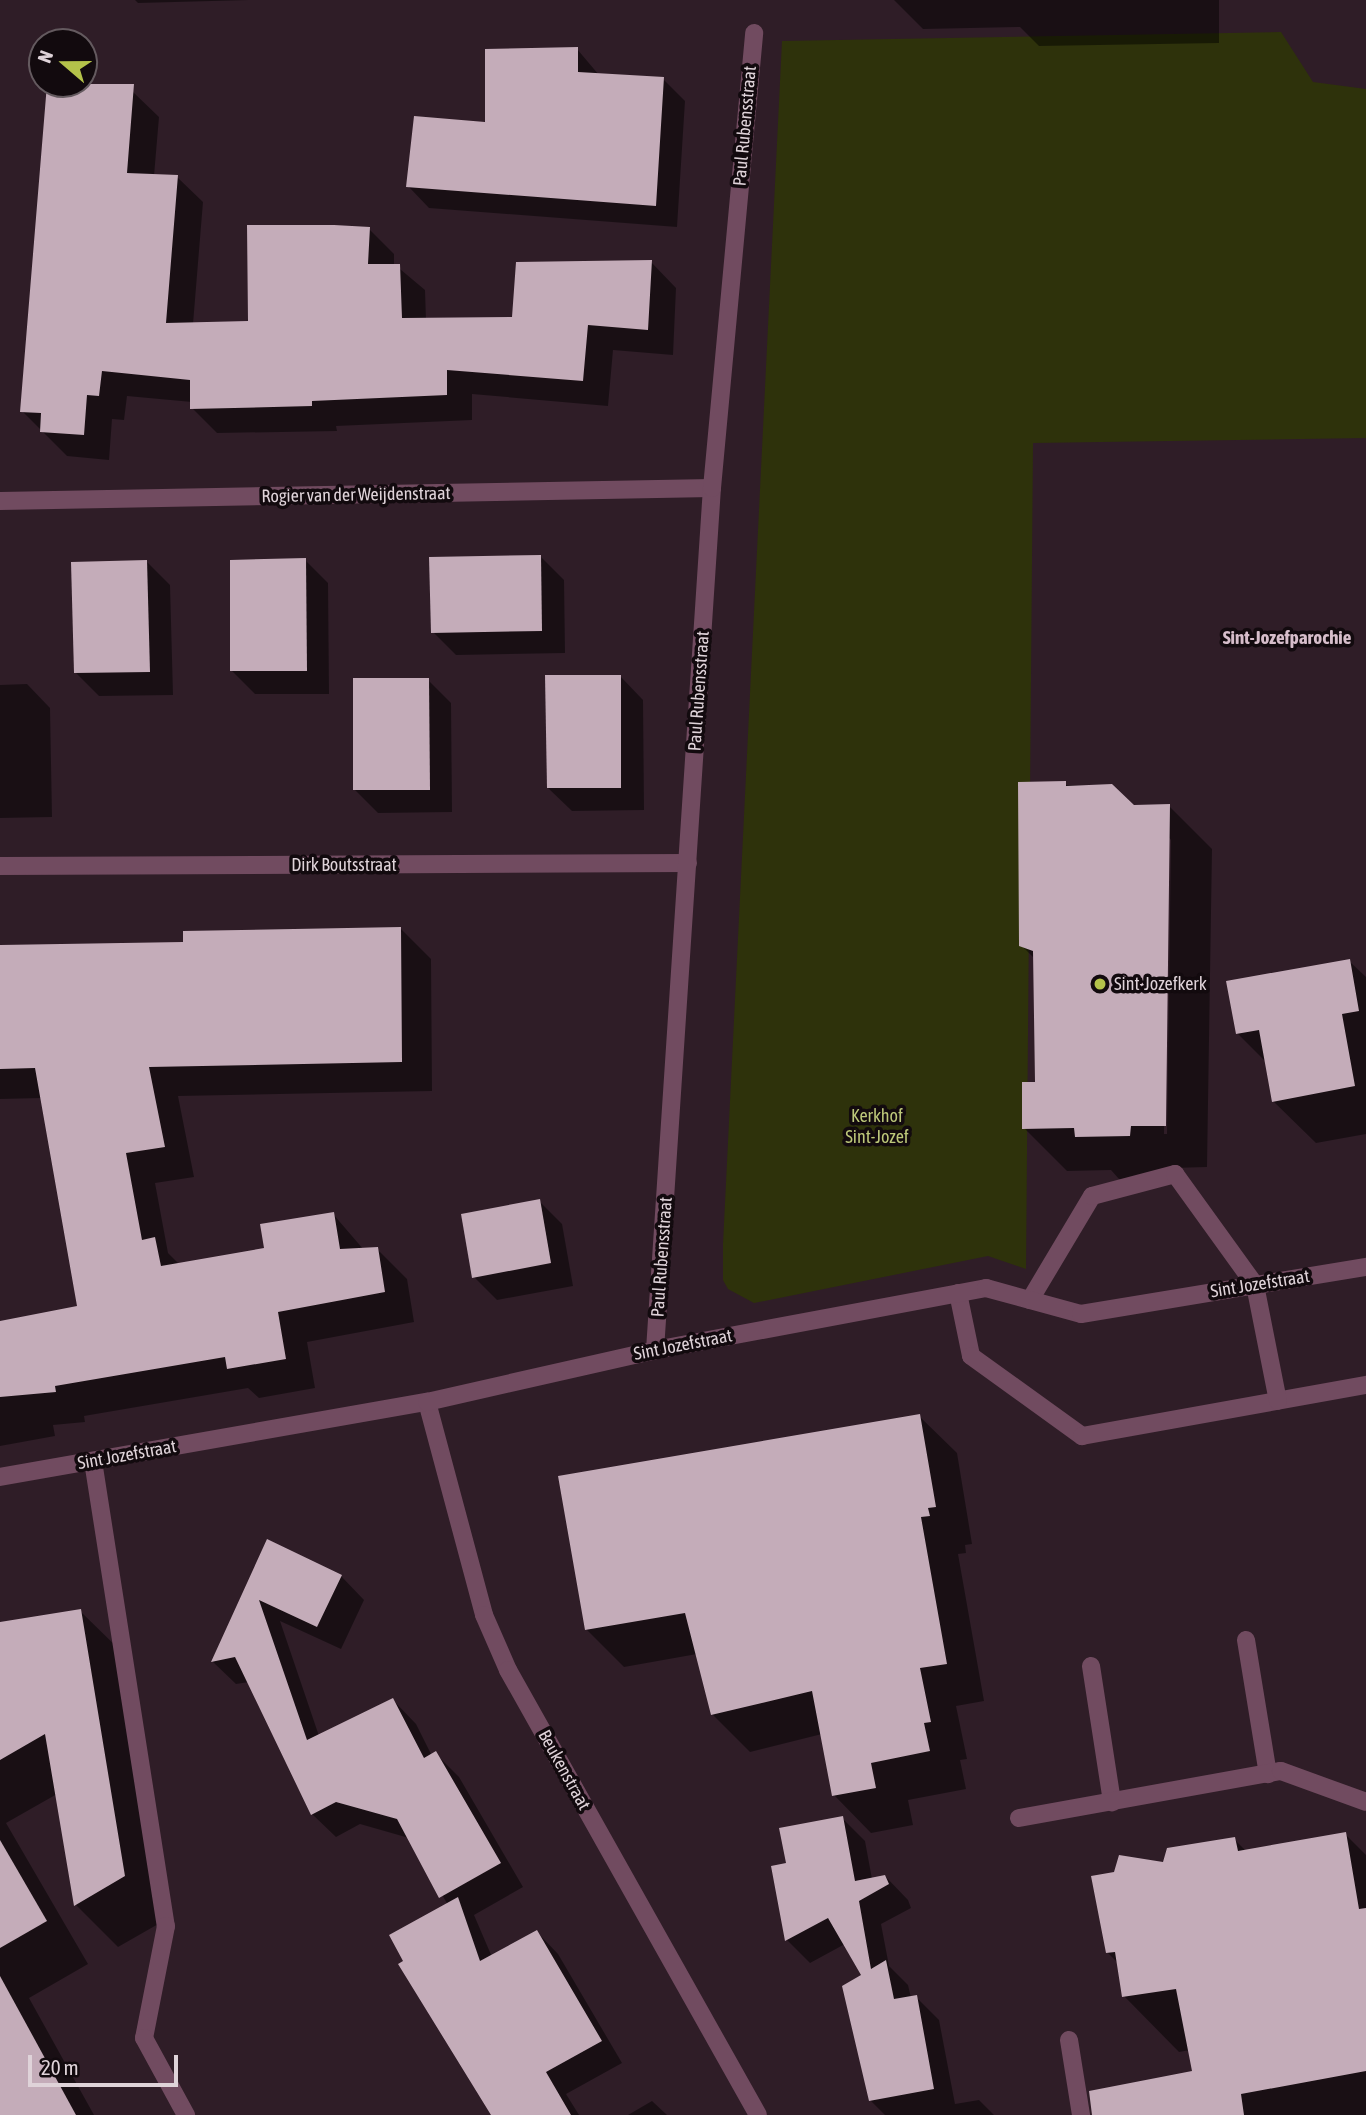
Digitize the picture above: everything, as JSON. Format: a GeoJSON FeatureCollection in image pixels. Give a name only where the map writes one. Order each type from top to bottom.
{"type":"FeatureCollection","features":[{"type":"Feature","properties":{"kind":"street","name":"Paul Rubensstraat"},"geometry":{"type":"LineString","coordinates":[[655,1350],[712,488],[754,33]]}},
{"type":"Feature","properties":{"kind":"street","name":"Rogier van der Weijdenstraat"},"geometry":{"type":"LineString","coordinates":[[0,501],[712,488]]}},
{"type":"Feature","properties":{"kind":"street","name":"Dirk Boutsstraat"},"geometry":{"type":"LineString","coordinates":[[0,866],[688,863]]}},
{"type":"Feature","properties":{"kind":"street"},"geometry":{"type":"LineString","coordinates":[[1030,1300],[1092,1196],[1175,1174],[1255,1285],[1278,1401]]}},
{"type":"Feature","properties":{"kind":"street","name":"Sint Jozefstraat"},"geometry":{"type":"LineString","coordinates":[[0,1477],[427,1402],[655,1350],[986,1288],[1081,1314],[1366,1267]]}},
{"type":"Feature","properties":{"kind":"street"},"geometry":{"type":"LineString","coordinates":[[958,1293],[971,1356],[1082,1436],[1366,1385]]}},
{"type":"Feature","properties":{"kind":"street","name":"Beukenstraat"},"geometry":{"type":"LineString","coordinates":[[427,1402],[484,1615],[508,1670],[758,2115]]}},
{"type":"Feature","properties":{"kind":"street"},"geometry":{"type":"LineString","coordinates":[[93,1461],[166,1926],[144,2038],[186,2115]]}},
{"type":"Feature","properties":{"kind":"street"},"geometry":{"type":"LineString","coordinates":[[1246,1640],[1268,1774]]}},
{"type":"Feature","properties":{"kind":"street"},"geometry":{"type":"LineString","coordinates":[[1091,1666],[1112,1802]]}},
{"type":"Feature","properties":{"kind":"street"},"geometry":{"type":"LineString","coordinates":[[1019,1818],[1281,1771],[1366,1802]]}},
{"type":"Feature","properties":{"kind":"street"},"geometry":{"type":"LineString","coordinates":[[1069,2040],[1081,2115]]}},
{"type":"Feature","properties":{"kind":"green space","name":"Kerkhof Sint-Jozef"},"geometry":{"type":"Polygon","coordinates":[[[1281,32],[1313,82],[1366,89],[1366,438],[1033,443],[1026,1269],[988,1256],[754,1303],[728,1289],[723,1280],[723,1244],[782,41],[1281,32]]]}},
{"type":"Feature","properties":{"kind":"building"},"geometry":{"type":"Polygon","coordinates":[[[578,47],[578,72],[664,77],[656,206],[406,187],[414,116],[485,122],[485,49],[578,47]]]}},
{"type":"Feature","properties":{"kind":"building"},"geometry":{"type":"Polygon","coordinates":[[[98,84],[134,84],[127,173],[178,175],[166,323],[248,321],[247,225],[370,227],[368,264],[400,264],[402,318],[512,317],[516,262],[652,260],[648,330],[588,325],[583,381],[447,370],[447,395],[312,401],[312,406],[190,409],[190,380],[102,371],[99,396],[87,395],[84,435],[40,432],[41,413],[20,412],[46,98],[98,98],[98,84]]]}},
{"type":"Feature","properties":{"kind":"building"},"geometry":{"type":"Polygon","coordinates":[[[541,555],[542,631],[431,633],[429,557],[541,555]]]}},
{"type":"Feature","properties":{"kind":"building"},"geometry":{"type":"Polygon","coordinates":[[[306,558],[307,671],[230,671],[230,560],[306,558]]]}},
{"type":"Feature","properties":{"kind":"building"},"geometry":{"type":"Polygon","coordinates":[[[147,560],[150,672],[74,673],[71,562],[147,560]]]}},
{"type":"Feature","properties":{"kind":"building"},"geometry":{"type":"Polygon","coordinates":[[[545,675],[621,675],[621,788],[547,788],[545,675]]]}},
{"type":"Feature","properties":{"kind":"building"},"geometry":{"type":"Polygon","coordinates":[[[353,678],[429,678],[430,790],[353,790],[353,678]]]}},
{"type":"Feature","properties":{"kind":"building","name":"Sint-Jozefkerk"},"geometry":{"type":"Polygon","coordinates":[[[1066,781],[1066,786],[1112,784],[1134,805],[1170,804],[1166,1126],[1131,1126],[1130,1136],[1075,1137],[1074,1128],[1022,1129],[1022,1082],[1035,1082],[1033,951],[1019,946],[1018,782],[1066,781]]]}},
{"type":"Feature","properties":{"kind":"building"},"geometry":{"type":"Polygon","coordinates":[[[401,927],[402,1062],[149,1067],[165,1147],[126,1153],[142,1240],[155,1237],[161,1266],[264,1248],[260,1224],[334,1212],[340,1249],[378,1247],[385,1292],[278,1312],[286,1359],[227,1369],[225,1357],[55,1386],[56,1392],[0,1397],[0,1321],[77,1306],[35,1068],[0,1069],[0,945],[183,942],[183,931],[401,927]]]}},
{"type":"Feature","properties":{"kind":"building"},"geometry":{"type":"Polygon","coordinates":[[[1350,959],[1359,1011],[1342,1014],[1355,1086],[1272,1102],[1259,1030],[1236,1034],[1226,981],[1350,959]]]}},
{"type":"Feature","properties":{"kind":"building"},"geometry":{"type":"Polygon","coordinates":[[[540,1199],[551,1263],[472,1278],[461,1214],[540,1199]]]}},
{"type":"Feature","properties":{"kind":"building"},"geometry":{"type":"Polygon","coordinates":[[[920,1414],[936,1507],[928,1508],[930,1516],[921,1517],[947,1664],[920,1668],[931,1722],[924,1723],[930,1751],[871,1763],[876,1788],[832,1796],[812,1691],[711,1715],[685,1613],[585,1630],[558,1476],[920,1414]]]}},
{"type":"Feature","properties":{"kind":"building"},"geometry":{"type":"Polygon","coordinates":[[[267,1539],[342,1575],[317,1627],[259,1600],[307,1740],[393,1698],[424,1758],[436,1751],[501,1863],[439,1898],[397,1819],[336,1802],[311,1815],[235,1657],[211,1662],[267,1539]]]}},
{"type":"Feature","properties":{"kind":"building"},"geometry":{"type":"Polygon","coordinates":[[[81,1609],[125,1876],[74,1906],[45,1734],[0,1760],[0,1622],[81,1609]]]}},
{"type":"Feature","properties":{"kind":"building"},"geometry":{"type":"Polygon","coordinates":[[[843,1816],[855,1881],[885,1875],[889,1884],[859,1901],[871,1969],[886,1960],[894,1999],[917,1995],[934,2089],[869,2101],[842,1986],[861,1975],[828,1918],[785,1941],[771,1866],[786,1863],[779,1828],[843,1816]]]}},
{"type":"Feature","properties":{"kind":"building"},"geometry":{"type":"Polygon","coordinates":[[[1346,1832],[1359,1909],[1366,1908],[1366,2071],[1241,2094],[1244,2115],[1092,2115],[1089,2091],[1192,2071],[1176,1989],[1122,1997],[1115,1952],[1106,1953],[1091,1876],[1114,1872],[1119,1855],[1163,1862],[1167,1848],[1235,1837],[1238,1851],[1346,1832]]]}},
{"type":"Feature","properties":{"kind":"building"},"geometry":{"type":"Polygon","coordinates":[[[0,1840],[47,1921],[0,1948],[0,1840]]]}},
{"type":"Feature","properties":{"kind":"building"},"geometry":{"type":"Polygon","coordinates":[[[458,1897],[480,1961],[537,1930],[602,2041],[546,2072],[571,2115],[491,2115],[398,1964],[403,1961],[389,1935],[458,1897]]]}},
{"type":"Feature","properties":{"kind":"building"},"geometry":{"type":"Polygon","coordinates":[[[0,1976],[76,2115],[0,2115],[0,1976]]]}},
{"type":"Feature","properties":{"kind":"place","name":"Sint-Jozefkerk"},"geometry":{"type":"Point","coordinates":[1100,984]}},
{"type":"Feature","properties":{"kind":"district","name":"Sint-Jozefparochie"},"geometry":{"type":"Point","coordinates":[1287,638]}}]}
